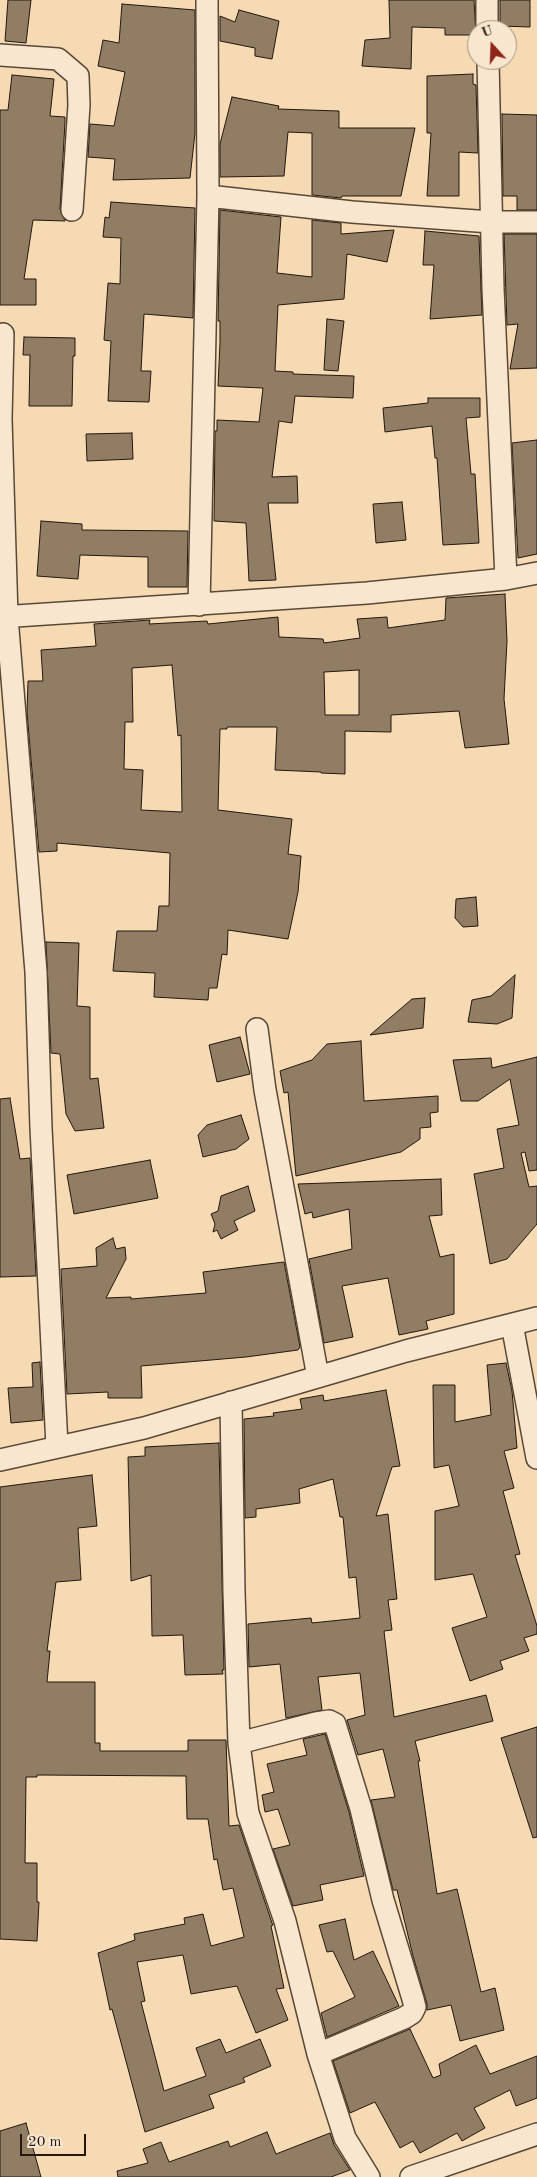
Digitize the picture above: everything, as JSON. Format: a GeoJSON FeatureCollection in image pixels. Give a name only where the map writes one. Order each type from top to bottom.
{"type":"FeatureCollection","features":[{"type":"Feature","properties":{"kind":"street"},"geometry":{"type":"LineString","coordinates":[[199,605],[208,196],[207,0]]}},
{"type":"Feature","properties":{"kind":"street"},"geometry":{"type":"LineString","coordinates":[[487,0],[487,20]]}},
{"type":"Feature","properties":{"kind":"street"},"geometry":{"type":"LineString","coordinates":[[0,55],[58,59],[78,76],[72,210]]}},
{"type":"Feature","properties":{"kind":"street"},"geometry":{"type":"LineString","coordinates":[[488,70],[498,420],[506,579]]}},
{"type":"Feature","properties":{"kind":"street"},"geometry":{"type":"LineString","coordinates":[[208,196],[352,212],[492,222],[537,222]]}},
{"type":"Feature","properties":{"kind":"street"},"geometry":{"type":"LineString","coordinates":[[3,334],[1,419],[4,617],[36,972],[41,1128],[58,1446]]}},
{"type":"Feature","properties":{"kind":"street"},"geometry":{"type":"LineString","coordinates":[[4,617],[367,592],[506,579],[537,573]]}},
{"type":"Feature","properties":{"kind":"street"},"geometry":{"type":"LineString","coordinates":[[257,1029],[265,1090],[318,1377]]}},
{"type":"Feature","properties":{"kind":"street"},"geometry":{"type":"LineString","coordinates":[[0,1460],[144,1428],[406,1350],[537,1318]]}},
{"type":"Feature","properties":{"kind":"street"},"geometry":{"type":"LineString","coordinates":[[512,1324],[537,1458]]}},
{"type":"Feature","properties":{"kind":"street"},"geometry":{"type":"LineString","coordinates":[[231,1402],[239,1743],[248,1813],[285,1920],[318,2054],[345,2138],[369,2177]]}},
{"type":"Feature","properties":{"kind":"street"},"geometry":{"type":"LineString","coordinates":[[239,1743],[316,1723],[329,1721],[336,1724],[361,1809],[383,1900],[414,1999],[415,2007],[412,2013],[404,2018],[318,2054]]}},
{"type":"Feature","properties":{"kind":"street"},"geometry":{"type":"LineString","coordinates":[[410,2177],[537,2134]]}},
{"type":"Feature","properties":{"kind":"building"},"geometry":{"type":"Polygon","coordinates":[[[8,0],[31,0],[26,43],[5,41],[8,0]]]}},
{"type":"Feature","properties":{"kind":"building"},"geometry":{"type":"Polygon","coordinates":[[[389,0],[474,0],[475,20],[467,20],[467,35],[445,35],[445,28],[412,27],[411,69],[362,66],[365,40],[390,38],[389,0]]]}},
{"type":"Feature","properties":{"kind":"building"},"geometry":{"type":"Polygon","coordinates":[[[500,0],[530,0],[530,27],[517,27],[517,20],[500,20],[500,0]]]}},
{"type":"Feature","properties":{"kind":"building"},"geometry":{"type":"Polygon","coordinates":[[[122,4],[195,10],[195,133],[190,178],[113,180],[115,159],[88,157],[90,124],[114,126],[125,72],[98,66],[103,40],[119,43],[122,4]]]}},
{"type":"Feature","properties":{"kind":"building"},"geometry":{"type":"Polygon","coordinates":[[[239,10],[279,21],[272,59],[255,56],[255,48],[220,41],[220,16],[235,22],[239,10]]]}},
{"type":"Feature","properties":{"kind":"building"},"geometry":{"type":"Polygon","coordinates":[[[473,74],[473,84],[476,85],[478,153],[459,152],[459,196],[427,196],[431,133],[427,133],[427,76],[473,74]]]}},
{"type":"Feature","properties":{"kind":"building"},"geometry":{"type":"Polygon","coordinates":[[[12,75],[54,79],[50,116],[65,117],[60,209],[65,221],[33,220],[24,279],[36,279],[36,305],[0,305],[0,110],[8,110],[12,75]]]}},
{"type":"Feature","properties":{"kind":"building"},"geometry":{"type":"Polygon","coordinates":[[[232,97],[279,106],[278,109],[339,111],[339,128],[415,128],[401,196],[342,196],[341,198],[312,195],[312,133],[288,132],[284,176],[220,177],[220,144],[232,97]]]}},
{"type":"Feature","properties":{"kind":"building"},"geometry":{"type":"Polygon","coordinates":[[[502,114],[537,115],[537,210],[517,210],[517,196],[503,196],[502,114]]]}},
{"type":"Feature","properties":{"kind":"building"},"geometry":{"type":"Polygon","coordinates":[[[111,202],[195,208],[193,318],[144,314],[141,371],[151,371],[149,402],[108,401],[111,341],[104,340],[108,283],[120,284],[121,238],[103,237],[105,217],[109,218],[111,202]]]}},
{"type":"Feature","properties":{"kind":"building"},"geometry":{"type":"Polygon","coordinates":[[[220,210],[281,217],[277,273],[312,277],[312,220],[341,223],[341,234],[394,230],[387,262],[347,254],[344,299],[278,305],[275,371],[293,372],[293,374],[354,376],[353,398],[295,396],[292,423],[279,421],[272,477],[297,476],[298,503],[268,503],[276,580],[249,581],[246,523],[214,521],[215,431],[217,431],[217,420],[259,422],[263,388],[218,386],[220,343],[220,321],[218,321],[220,210]]]}},
{"type":"Feature","properties":{"kind":"building"},"geometry":{"type":"Polygon","coordinates":[[[425,231],[479,236],[482,315],[430,319],[434,265],[423,265],[425,231]]]}},
{"type":"Feature","properties":{"kind":"building"},"geometry":{"type":"Polygon","coordinates":[[[504,234],[537,234],[537,368],[510,369],[518,324],[507,325],[504,234]]]}},
{"type":"Feature","properties":{"kind":"building"},"geometry":{"type":"Polygon","coordinates":[[[327,319],[344,321],[338,371],[324,370],[327,319]]]}},
{"type":"Feature","properties":{"kind":"building"},"geometry":{"type":"Polygon","coordinates":[[[24,337],[75,338],[72,406],[29,406],[30,355],[23,355],[24,337]]]}},
{"type":"Feature","properties":{"kind":"building"},"geometry":{"type":"Polygon","coordinates":[[[428,398],[480,398],[480,417],[466,418],[471,474],[475,474],[479,543],[443,545],[437,458],[435,458],[432,426],[385,432],[383,408],[428,403],[428,398]]]}},
{"type":"Feature","properties":{"kind":"building"},"geometry":{"type":"Polygon","coordinates":[[[132,433],[133,459],[87,461],[86,434],[132,433]]]}},
{"type":"Feature","properties":{"kind":"building"},"geometry":{"type":"Polygon","coordinates":[[[537,440],[537,554],[518,558],[512,443],[537,440]]]}},
{"type":"Feature","properties":{"kind":"building"},"geometry":{"type":"Polygon","coordinates":[[[402,502],[406,540],[376,543],[373,504],[402,502]]]}},
{"type":"Feature","properties":{"kind":"building"},"geometry":{"type":"Polygon","coordinates":[[[41,521],[82,524],[82,530],[188,531],[187,587],[148,587],[148,557],[80,555],[78,579],[37,576],[41,521]]]}},
{"type":"Feature","properties":{"kind":"building"},"geometry":{"type":"Polygon","coordinates":[[[505,594],[507,641],[504,699],[509,744],[465,748],[459,711],[391,715],[391,732],[345,731],[345,774],[321,773],[275,770],[277,727],[227,727],[227,729],[220,729],[218,810],[292,819],[288,854],[301,856],[298,892],[288,939],[228,930],[227,955],[222,954],[217,988],[209,988],[208,1000],[154,997],[155,973],[113,971],[117,931],[157,931],[159,906],[169,906],[170,853],[57,843],[57,851],[39,852],[27,712],[28,681],[43,681],[41,650],[96,646],[94,624],[150,620],[149,624],[207,621],[208,624],[278,617],[279,637],[323,639],[324,643],[360,638],[357,619],[387,617],[388,628],[445,620],[446,598],[505,594]],[[172,665],[132,668],[133,722],[125,722],[124,769],[143,770],[141,810],[182,812],[181,735],[178,736],[172,665]],[[359,670],[324,672],[325,715],[359,715],[359,670]]]}},
{"type":"Feature","properties":{"kind":"building"},"geometry":{"type":"Polygon","coordinates":[[[476,897],[478,926],[463,927],[455,918],[456,899],[476,897]]]}},
{"type":"Feature","properties":{"kind":"building"},"geometry":{"type":"Polygon","coordinates":[[[46,942],[79,943],[77,1006],[90,1007],[90,1079],[98,1078],[104,1128],[75,1131],[66,1114],[60,1054],[51,1053],[46,942]]]}},
{"type":"Feature","properties":{"kind":"building"},"geometry":{"type":"Polygon","coordinates":[[[515,975],[512,1018],[497,1024],[468,1022],[472,1000],[491,996],[515,975]]]}},
{"type":"Feature","properties":{"kind":"building"},"geometry":{"type":"Polygon","coordinates":[[[425,998],[423,1028],[370,1035],[412,999],[425,998]]]}},
{"type":"Feature","properties":{"kind":"building"},"geometry":{"type":"Polygon","coordinates":[[[240,1037],[250,1074],[217,1082],[209,1045],[240,1037]]]}},
{"type":"Feature","properties":{"kind":"building"},"geometry":{"type":"Polygon","coordinates":[[[361,1041],[364,1101],[438,1096],[438,1112],[430,1113],[431,1127],[420,1128],[420,1139],[401,1152],[296,1176],[288,1092],[284,1093],[280,1071],[312,1060],[327,1044],[361,1041]]]}},
{"type":"Feature","properties":{"kind":"building"},"geometry":{"type":"Polygon","coordinates":[[[537,1057],[537,1170],[529,1171],[525,1152],[521,1153],[529,1187],[537,1186],[537,1224],[507,1259],[490,1264],[474,1174],[504,1168],[497,1129],[519,1125],[510,1079],[478,1101],[461,1101],[453,1060],[491,1058],[492,1068],[537,1057]]]}},
{"type":"Feature","properties":{"kind":"building"},"geometry":{"type":"Polygon","coordinates":[[[10,1098],[20,1159],[30,1158],[36,1276],[0,1277],[0,1099],[10,1098]]]}},
{"type":"Feature","properties":{"kind":"building"},"geometry":{"type":"Polygon","coordinates":[[[241,1115],[249,1139],[236,1149],[203,1157],[198,1135],[207,1125],[241,1115]]]}},
{"type":"Feature","properties":{"kind":"building"},"geometry":{"type":"Polygon","coordinates":[[[150,1160],[158,1198],[74,1214],[67,1175],[150,1160]]]}},
{"type":"Feature","properties":{"kind":"building"},"geometry":{"type":"Polygon","coordinates":[[[441,1179],[442,1215],[429,1216],[440,1257],[454,1254],[454,1314],[426,1321],[428,1329],[399,1335],[388,1278],[342,1286],[353,1337],[324,1343],[309,1259],[352,1249],[349,1209],[313,1218],[312,1212],[305,1214],[298,1184],[441,1179]]]}},
{"type":"Feature","properties":{"kind":"building"},"geometry":{"type":"Polygon","coordinates":[[[248,1186],[255,1211],[234,1221],[238,1230],[221,1239],[217,1230],[213,1232],[215,1224],[211,1214],[218,1211],[221,1196],[248,1186]]]}},
{"type":"Feature","properties":{"kind":"building"},"geometry":{"type":"Polygon","coordinates":[[[113,1238],[116,1249],[125,1247],[126,1259],[106,1298],[131,1297],[131,1299],[206,1293],[203,1272],[284,1262],[300,1347],[298,1350],[246,1357],[141,1366],[142,1398],[108,1398],[108,1392],[67,1394],[61,1269],[97,1266],[96,1248],[113,1238]]]}},
{"type":"Feature","properties":{"kind":"building"},"geometry":{"type":"Polygon","coordinates":[[[40,1362],[43,1420],[11,1423],[8,1388],[33,1387],[32,1363],[40,1362]]]}},
{"type":"Feature","properties":{"kind":"building"},"geometry":{"type":"Polygon","coordinates":[[[506,1363],[512,1391],[517,1448],[504,1451],[514,1488],[503,1491],[520,1554],[515,1555],[537,1626],[537,1634],[524,1638],[529,1651],[500,1661],[503,1669],[470,1681],[452,1628],[487,1617],[473,1574],[435,1580],[435,1511],[459,1506],[449,1465],[434,1468],[433,1385],[455,1385],[455,1422],[491,1415],[487,1365],[506,1363]]]}},
{"type":"Feature","properties":{"kind":"building"},"geometry":{"type":"Polygon","coordinates":[[[386,1390],[400,1466],[392,1467],[376,1516],[388,1514],[397,1599],[388,1600],[392,1630],[384,1631],[394,1717],[486,1695],[493,1721],[415,1741],[420,1761],[418,1761],[437,1894],[457,1889],[481,1992],[495,1988],[504,2030],[460,2041],[451,2005],[427,2010],[397,1890],[393,1890],[371,1800],[395,1797],[383,1749],[358,1755],[347,1720],[365,1715],[360,1673],[318,1677],[322,1710],[286,1718],[280,1664],[249,1667],[248,1624],[311,1618],[312,1623],[360,1618],[356,1577],[349,1578],[343,1517],[340,1517],[333,1479],[299,1489],[300,1503],[256,1509],[256,1517],[245,1518],[244,1419],[274,1416],[273,1413],[302,1409],[300,1399],[323,1395],[324,1401],[386,1390]]]}},
{"type":"Feature","properties":{"kind":"building"},"geometry":{"type":"Polygon","coordinates":[[[219,1443],[224,1670],[222,1670],[223,1674],[185,1675],[183,1635],[152,1636],[151,1575],[131,1581],[128,1457],[145,1456],[145,1447],[219,1443]]]}},
{"type":"Feature","properties":{"kind":"building"},"geometry":{"type":"Polygon","coordinates":[[[92,1475],[97,1526],[78,1528],[81,1580],[56,1582],[47,1651],[50,1651],[47,1682],[95,1682],[95,1743],[100,1743],[100,1751],[188,1751],[188,1740],[226,1740],[229,1826],[239,1825],[273,1925],[271,1926],[284,1988],[276,1989],[288,2020],[256,2033],[237,1986],[191,1994],[183,1955],[137,1962],[145,2001],[141,2002],[164,2091],[206,2076],[196,2048],[220,2039],[226,2053],[260,2039],[271,2066],[243,2078],[245,2082],[209,2095],[214,2108],[145,2132],[112,2009],[110,2010],[98,1953],[135,1940],[134,1934],[185,1924],[184,1918],[203,1914],[211,1946],[244,1937],[233,1888],[223,1890],[217,1859],[214,1860],[208,1819],[187,1819],[186,1776],[37,1775],[37,1777],[26,1777],[25,1863],[37,1863],[37,1902],[39,1902],[37,1941],[0,1939],[0,1487],[92,1475]]]}},
{"type":"Feature","properties":{"kind":"building"},"geometry":{"type":"Polygon","coordinates":[[[537,1727],[537,1837],[533,1838],[501,1738],[537,1727]]]}},
{"type":"Feature","properties":{"kind":"building"},"geometry":{"type":"Polygon","coordinates":[[[325,1734],[349,1812],[364,1876],[320,1885],[323,1900],[293,1906],[273,1849],[290,1845],[278,1809],[265,1812],[262,1795],[274,1792],[267,1764],[307,1755],[303,1739],[325,1734]]]}},
{"type":"Feature","properties":{"kind":"building"},"geometry":{"type":"Polygon","coordinates":[[[345,1919],[354,1960],[373,1951],[399,2006],[327,2037],[321,2013],[355,1997],[333,1951],[327,1952],[319,1925],[345,1919]]]}},
{"type":"Feature","properties":{"kind":"building"},"geometry":{"type":"Polygon","coordinates":[[[410,2029],[433,2078],[441,2075],[439,2064],[476,2045],[490,2074],[537,2056],[537,2098],[516,2106],[510,2090],[474,2108],[485,2128],[462,2141],[457,2133],[420,2153],[413,2141],[400,2148],[375,2102],[350,2113],[333,2061],[410,2029]]]}},
{"type":"Feature","properties":{"kind":"building"},"geometry":{"type":"Polygon","coordinates":[[[26,2123],[41,2177],[0,2177],[0,2131],[26,2123]]]}},
{"type":"Feature","properties":{"kind":"building"},"geometry":{"type":"Polygon","coordinates":[[[267,2132],[276,2154],[330,2133],[334,2145],[350,2170],[331,2177],[118,2177],[117,2171],[148,2163],[143,2149],[161,2142],[169,2162],[228,2141],[230,2147],[267,2132]]]}}]}
